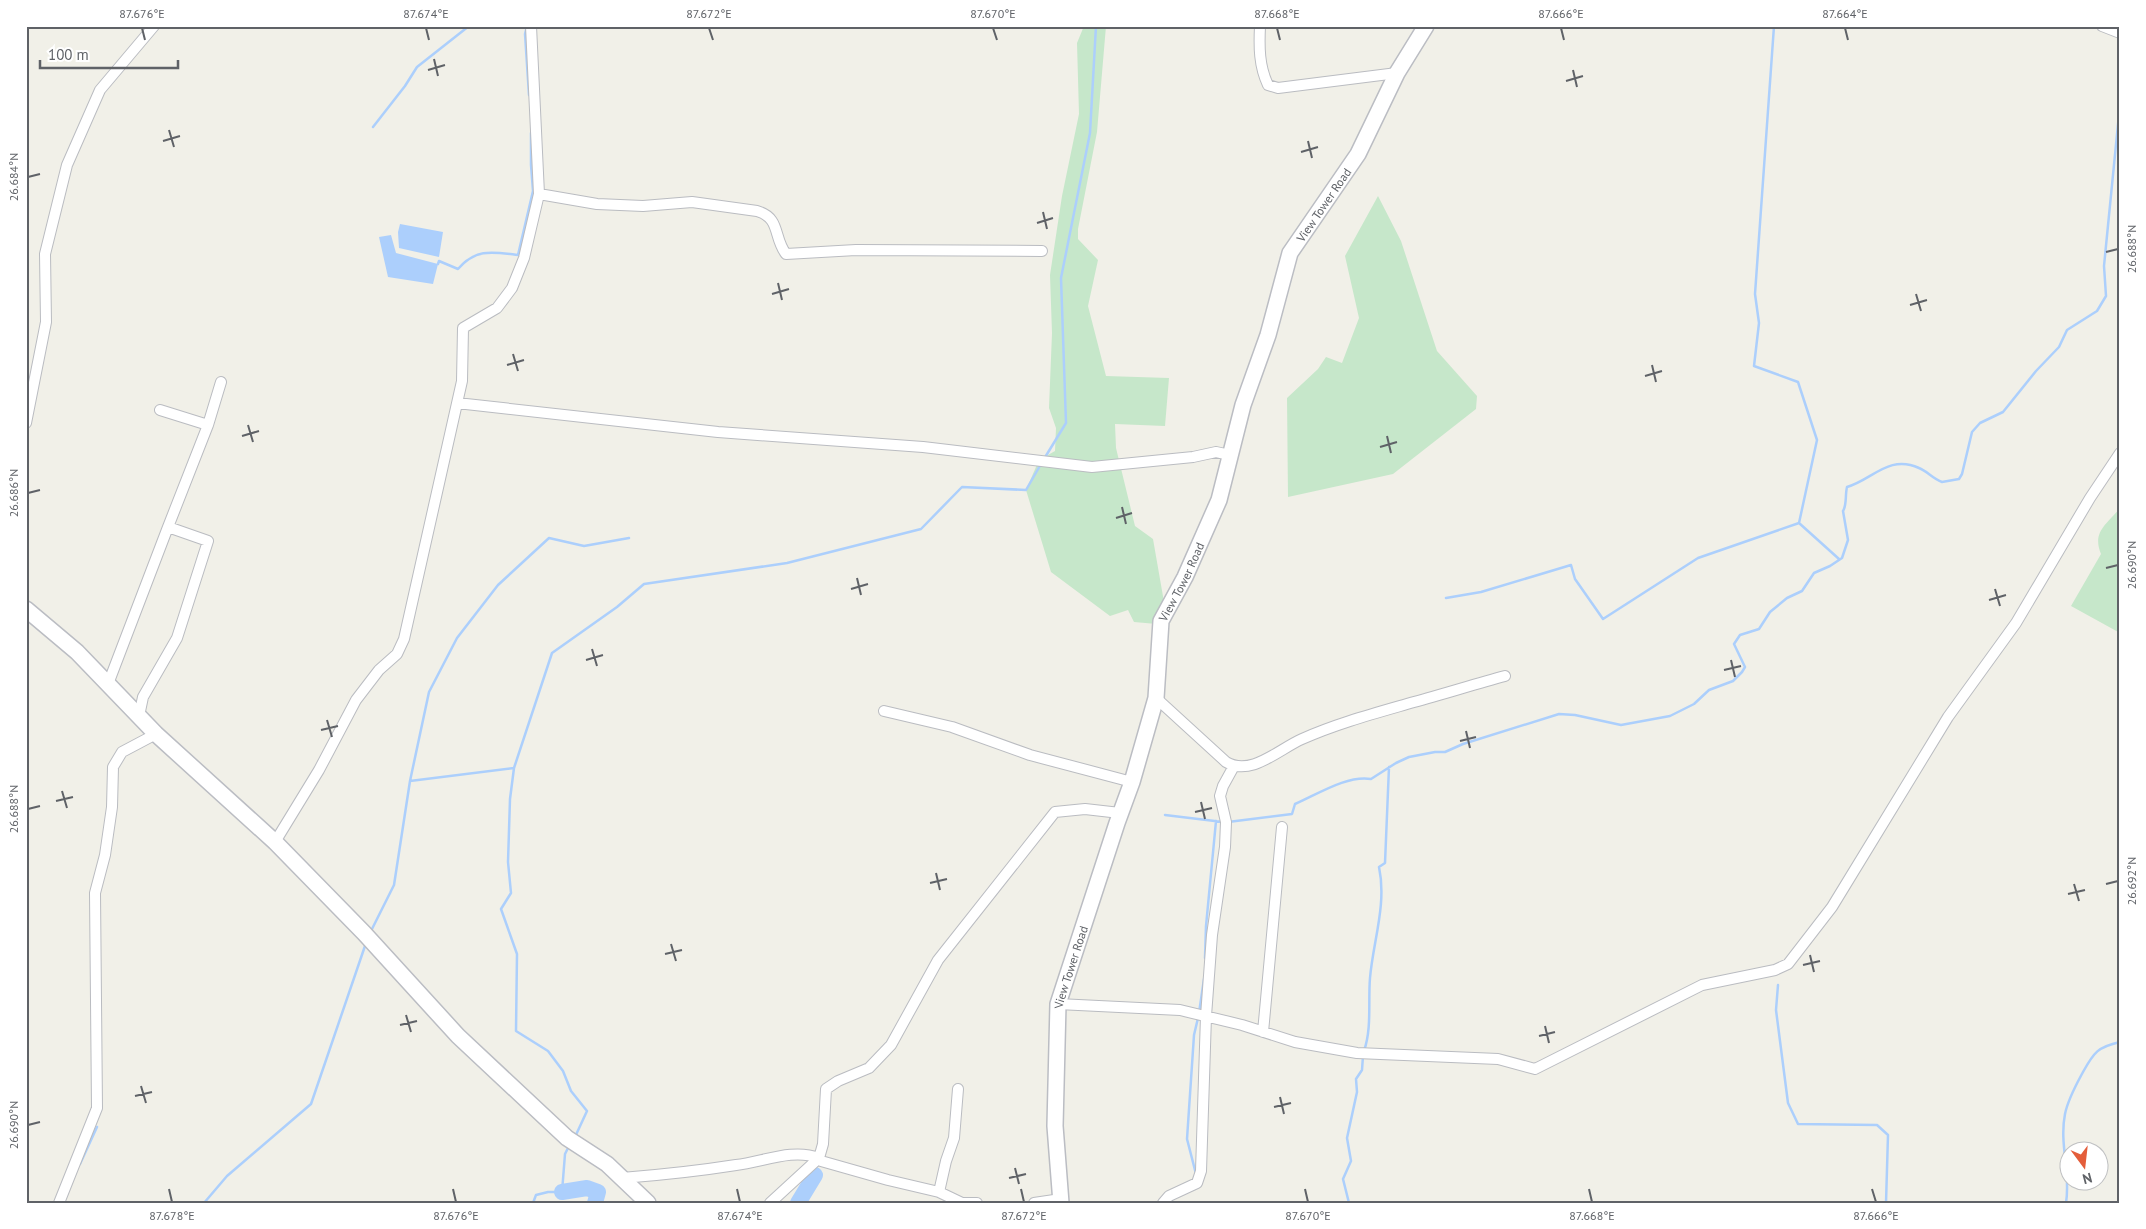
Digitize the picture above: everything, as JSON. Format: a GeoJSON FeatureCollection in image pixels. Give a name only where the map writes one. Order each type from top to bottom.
{"type":"FeatureCollection","features":[{"type":"Feature","properties":{"kind":"street"},"geometry":{"type":"LineString","coordinates":[[26,423],[46,322],[45,254],[67,165],[100,90],[154,26]]}},
{"type":"Feature","properties":{"kind":"street"},"geometry":{"type":"LineString","coordinates":[[275,842],[319,770],[356,700],[379,670],[397,654],[404,639],[462,381],[463,328],[497,308],[512,288],[524,258],[539,194],[531,26]]}},
{"type":"Feature","properties":{"kind":"street"},"geometry":{"type":"LineString","coordinates":[[1260,26],[1259,48],[1262,73],[1268,84],[1278,88],[1396,73]]}},
{"type":"Feature","properties":{"kind":"street","name":"View Tower Road"},"geometry":{"type":"LineString","coordinates":[[1061,1201],[1054,1126],[1058,1004],[1120,813],[1132,782],[1156,698],[1161,621],[1185,577],[1219,500],[1243,405],[1277,304],[1284,270],[1290,253],[1358,154],[1396,73],[1426,26]]}},
{"type":"Feature","properties":{"kind":"street"},"geometry":{"type":"LineString","coordinates":[[2102,26],[2120,33]]}},
{"type":"Feature","properties":{"kind":"street"},"geometry":{"type":"LineString","coordinates":[[2110,26],[2120,33]]}},
{"type":"Feature","properties":{"kind":"street"},"geometry":{"type":"LineString","coordinates":[[539,194],[597,204],[643,206],[692,202],[757,211],[767,214],[772,220],[781,248],[786,254],[856,250],[1042,251]]}},
{"type":"Feature","properties":{"kind":"street"},"geometry":{"type":"LineString","coordinates":[[108,684],[208,425],[221,382]]}},
{"type":"Feature","properties":{"kind":"street"},"geometry":{"type":"LineString","coordinates":[[457,403],[718,432],[846,440],[1092,467],[1193,457],[1216,452],[1230,455]]}},
{"type":"Feature","properties":{"kind":"street"},"geometry":{"type":"LineString","coordinates":[[160,410],[208,425]]}},
{"type":"Feature","properties":{"kind":"street"},"geometry":{"type":"LineString","coordinates":[[1058,1004],[1180,1010],[1295,1042],[1357,1053],[1498,1059],[1535,1068],[1702,985],[1775,970],[1788,964],[1832,907],[1948,717],[2016,623],[2090,498],[2120,454]]}},
{"type":"Feature","properties":{"kind":"street"},"geometry":{"type":"LineString","coordinates":[[139,716],[142,697],[177,638],[208,541],[168,527]]}},
{"type":"Feature","properties":{"kind":"street"},"geometry":{"type":"LineString","coordinates":[[26,609],[77,652],[156,734],[275,842],[364,932],[376,948],[458,1036],[572,1142],[607,1164],[648,1203]]}},
{"type":"Feature","properties":{"kind":"street"},"geometry":{"type":"LineString","coordinates":[[1156,698],[1226,762],[1241,767],[1265,759],[1299,740],[1350,720],[1505,676]]}},
{"type":"Feature","properties":{"kind":"street"},"geometry":{"type":"LineString","coordinates":[[884,712],[952,727],[1030,755],[1132,782]]}},
{"type":"Feature","properties":{"kind":"street"},"geometry":{"type":"LineString","coordinates":[[59,1203],[98,1108],[95,893],[105,855],[112,807],[113,767],[122,752],[156,734]]}},
{"type":"Feature","properties":{"kind":"street"},"geometry":{"type":"LineString","coordinates":[[1163,1203],[1169,1196],[1197,1183],[1200,1171],[1206,1016],[1212,935],[1225,847],[1226,822],[1220,796],[1223,786],[1234,766]]}},
{"type":"Feature","properties":{"kind":"street"},"geometry":{"type":"LineString","coordinates":[[770,1203],[819,1158],[823,1144],[826,1089],[838,1081],[870,1068],[891,1045],[938,960],[1055,812],[1085,809],[1120,813]]}},
{"type":"Feature","properties":{"kind":"street"},"geometry":{"type":"LineString","coordinates":[[1263,1032],[1282,827]]}},
{"type":"Feature","properties":{"kind":"street"},"geometry":{"type":"LineString","coordinates":[[939,1192],[946,1161],[954,1138],[958,1089]]}},
{"type":"Feature","properties":{"kind":"street"},"geometry":{"type":"LineString","coordinates":[[622,1178],[739,1165],[806,1153],[819,1158],[821,1161],[939,1192],[962,1202],[977,1203]]}},
{"type":"Feature","properties":{"kind":"street"},"geometry":{"type":"LineString","coordinates":[[1034,1203],[1061,1201]]}},
{"type":"Feature","properties":{"kind":"green space"},"geometry":{"type":"Polygon","coordinates":[[[1084,26],[1106,26],[1097,132],[1078,229],[1078,239],[1098,260],[1088,306],[1106,376],[1169,378],[1165,426],[1115,424],[1116,448],[1135,526],[1153,539],[1168,625],[1134,622],[1128,610],[1110,616],[1051,572],[1026,490],[1039,460],[1055,451],[1056,428],[1049,408],[1052,333],[1050,275],[1062,196],[1079,114],[1077,43],[1084,26]]]}},
{"type":"Feature","properties":{"kind":"green space"},"geometry":{"type":"Polygon","coordinates":[[[1378,196],[1401,241],[1437,351],[1477,396],[1476,409],[1393,474],[1288,497],[1287,398],[1318,369],[1326,357],[1342,363],[1359,318],[1345,256],[1378,196]]]}},
{"type":"Feature","properties":{"kind":"green space"},"geometry":{"type":"Polygon","coordinates":[[[2120,508],[2120,633],[2071,606],[2101,554],[2098,540],[2099,534],[2105,524],[2120,508]]]}},
{"type":"Feature","properties":{"kind":"water"},"geometry":{"type":"Polygon","coordinates":[[[400,224],[443,232],[439,257],[399,248],[398,232],[400,224]]]}},
{"type":"Feature","properties":{"kind":"water"},"geometry":{"type":"Polygon","coordinates":[[[391,235],[396,253],[438,264],[433,284],[388,277],[379,237],[391,235]]]}},
{"type":"Feature","properties":{"kind":"waterway"},"geometry":{"type":"LineString","coordinates":[[373,127],[405,86],[417,67],[469,26]]}},
{"type":"Feature","properties":{"kind":"waterway"},"geometry":{"type":"LineString","coordinates":[[527,26],[525,34],[529,95]]}},
{"type":"Feature","properties":{"kind":"waterway"},"geometry":{"type":"LineString","coordinates":[[1044,459],[1066,423],[1061,278],[1090,133],[1096,26]]}},
{"type":"Feature","properties":{"kind":"waterway"},"geometry":{"type":"LineString","coordinates":[[1774,26],[1755,294],[1759,323],[1754,366],[1798,382],[1817,440],[1799,523]]}},
{"type":"Feature","properties":{"kind":"waterway"},"geometry":{"type":"LineString","coordinates":[[1228,822],[1292,814],[1295,804],[1342,783],[1352,780],[1371,779],[1409,757],[1445,752],[1463,744],[1559,714],[1575,715],[1621,725],[1670,716],[1694,704],[1709,690],[1733,681],[1745,667],[1734,644],[1740,635],[1759,629],[1770,612],[1787,598],[1802,591],[1814,573],[1842,558],[1848,540],[1843,511],[1847,487],[1890,466],[1899,464],[1919,468],[1942,482],[1959,479],[1962,474],[1972,432],[1980,423],[2003,412],[2036,371],[2059,347],[2067,330],[2097,311],[2106,296],[2104,266],[2120,104]]}},
{"type":"Feature","properties":{"kind":"waterway"},"geometry":{"type":"LineString","coordinates":[[438,264],[439,261],[458,269],[471,258],[485,253],[518,255],[533,191],[531,133]]}},
{"type":"Feature","properties":{"kind":"waterway"},"geometry":{"type":"LineString","coordinates":[[371,931],[394,885],[410,781],[514,768],[552,653],[617,607],[644,584],[787,563],[921,529],[962,487],[1026,490],[1041,464]]}},
{"type":"Feature","properties":{"kind":"waterway"},"geometry":{"type":"LineString","coordinates":[[1446,598],[1481,592],[1571,565],[1575,579],[1603,619],[1698,558],[1799,523],[1839,559]]}},
{"type":"Feature","properties":{"kind":"waterway"},"geometry":{"type":"LineString","coordinates":[[410,781],[429,692],[457,638],[498,585],[549,538],[584,546],[629,538]]}},
{"type":"Feature","properties":{"kind":"waterway"},"geometry":{"type":"LineString","coordinates":[[1364,1051],[1369,1024],[1370,978],[1379,923],[1381,895],[1379,867],[1385,863],[1389,767]]}},
{"type":"Feature","properties":{"kind":"waterway"},"geometry":{"type":"LineString","coordinates":[[514,768],[510,799],[508,862],[511,893],[501,909],[517,954],[516,1031],[548,1051],[563,1071],[571,1091],[587,1111],[575,1137]]}},
{"type":"Feature","properties":{"kind":"waterway"},"geometry":{"type":"LineString","coordinates":[[1165,815],[1223,822]]}},
{"type":"Feature","properties":{"kind":"waterway"},"geometry":{"type":"LineString","coordinates":[[1205,958],[1206,926],[1216,821]]}},
{"type":"Feature","properties":{"kind":"waterway"},"geometry":{"type":"LineString","coordinates":[[204,1203],[227,1176],[311,1104],[366,943]]}},
{"type":"Feature","properties":{"kind":"waterway"},"geometry":{"type":"LineString","coordinates":[[1199,1013],[1204,979]]}},
{"type":"Feature","properties":{"kind":"waterway"},"geometry":{"type":"LineString","coordinates":[[1778,985],[1776,1010],[1788,1103],[1798,1124],[1877,1125],[1888,1135],[1886,1203]]}},
{"type":"Feature","properties":{"kind":"waterway"},"geometry":{"type":"LineString","coordinates":[[1196,1174],[1187,1139],[1194,1035],[1198,1018]]}},
{"type":"Feature","properties":{"kind":"waterway"},"geometry":{"type":"LineString","coordinates":[[2066,1203],[2067,1181],[2063,1136],[2068,1103],[2080,1077],[2097,1051],[2120,1042]]}},
{"type":"Feature","properties":{"kind":"waterway"},"geometry":{"type":"LineString","coordinates":[[1349,1203],[1343,1179],[1351,1161],[1347,1138],[1357,1092],[1356,1079],[1362,1070],[1363,1056]]}},
{"type":"Feature","properties":{"kind":"waterway"},"geometry":{"type":"LineString","coordinates":[[80,1164],[97,1127]]}},
{"type":"Feature","properties":{"kind":"waterway"},"geometry":{"type":"LineString","coordinates":[[533,1203],[536,1195],[548,1192],[562,1192],[565,1154],[569,1146]]}},
{"type":"Feature","properties":{"kind":"waterway"},"geometry":{"type":"LineString","coordinates":[[798,1203],[815,1175]]}},
{"type":"Feature","properties":{"kind":"waterway"},"geometry":{"type":"LineString","coordinates":[[562,1192],[587,1188],[598,1192],[595,1203]]}}]}
